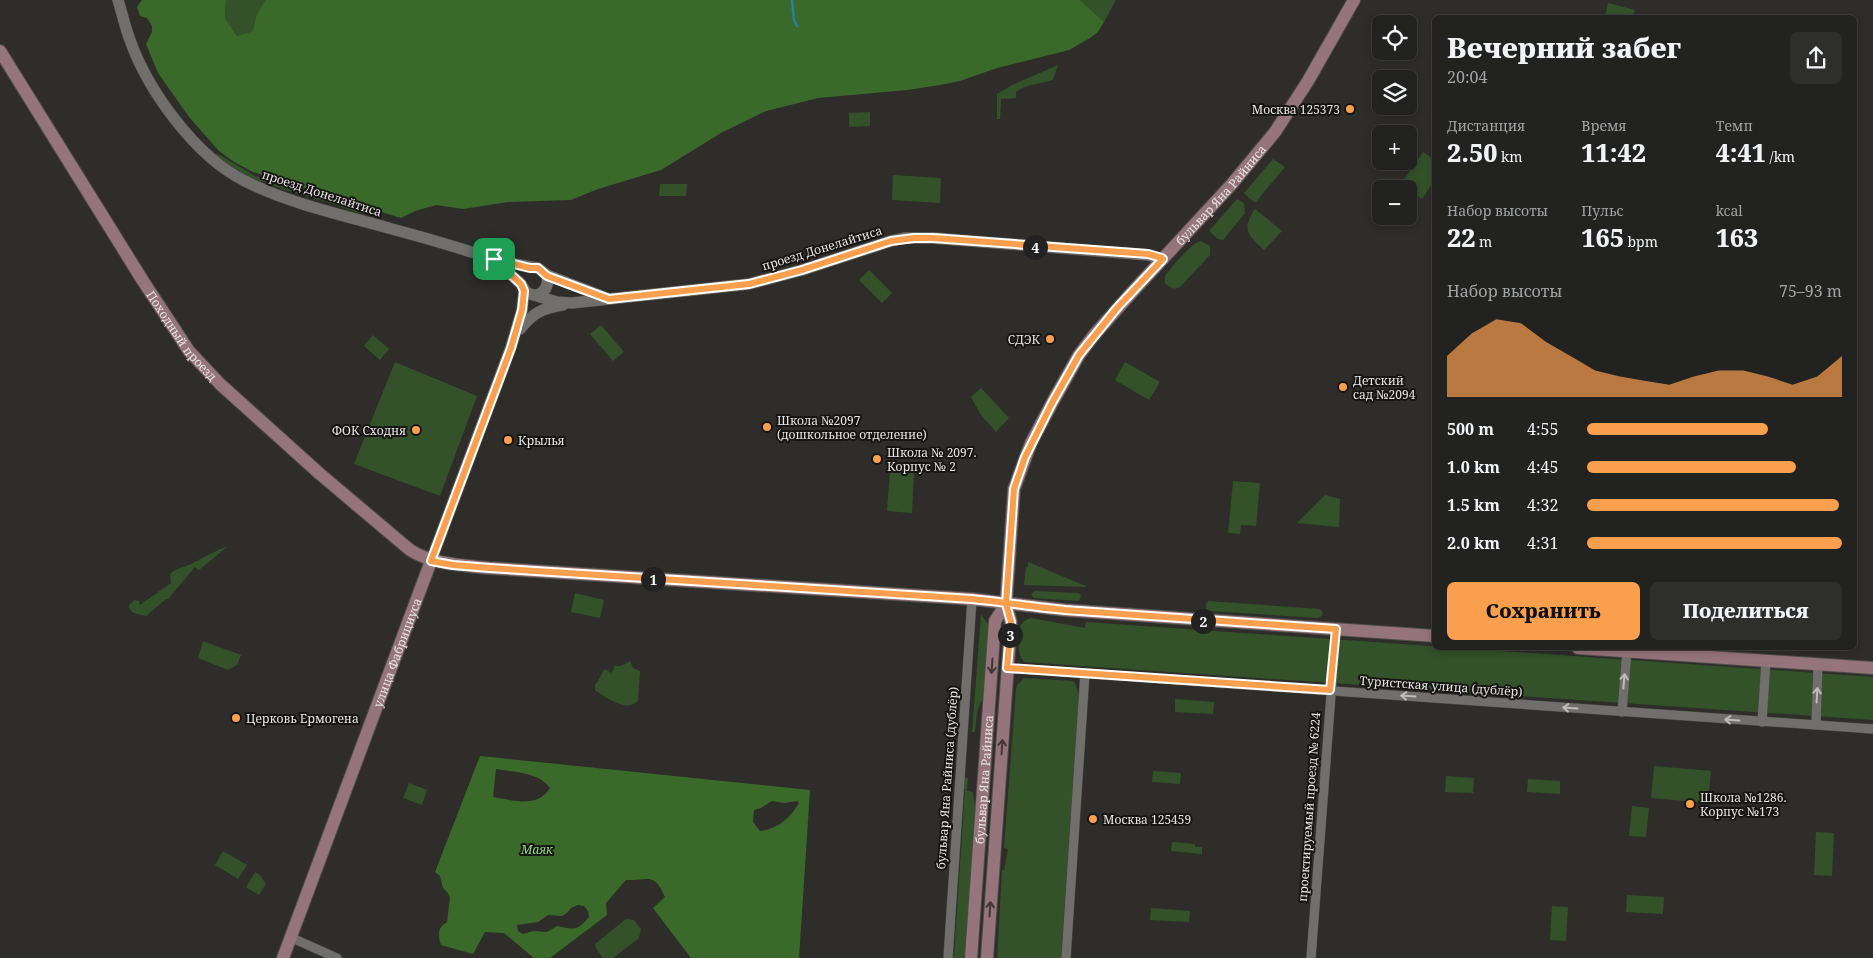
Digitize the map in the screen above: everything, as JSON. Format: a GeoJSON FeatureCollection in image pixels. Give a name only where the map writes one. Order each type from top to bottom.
{"type":"FeatureCollection","features":[{"type":"Feature","properties":{"kind":"main road","name":"бульвар Яна Райниса"},"geometry":{"type":"LineString","coordinates":[[987,958],[1011,622],[1006,604],[1014,489],[1031,443],[1079,355],[1117,308],[1231,186],[1275,132],[1308,81],[1354,0]]}},
{"type":"Feature","properties":{"kind":"main road","name":"Походный проезд"},"geometry":{"type":"LineString","coordinates":[[0,51],[189,351],[220,384],[320,474],[410,550],[431,561],[490,568],[972,599],[1065,610],[1432,636]]}},
{"type":"Feature","properties":{"kind":"main road","name":"улица Фабрициуса"},"geometry":{"type":"LineString","coordinates":[[282,958],[431,561]]}},
{"type":"Feature","properties":{"kind":"main road","name":"бульвар Яна Райниса"},"geometry":{"type":"LineString","coordinates":[[971,958],[995,621],[1006,604]]}},
{"type":"Feature","properties":{"kind":"main road"},"geometry":{"type":"LineString","coordinates":[[1611,650],[1873,668]]}},
{"type":"Feature","properties":{"kind":"street","name":"проезд Донелайтиса"},"geometry":{"type":"LineString","coordinates":[[118,0],[130,40],[140,62],[163,102],[190,139],[229,172],[258,188],[299,202],[494,259],[541,270],[547,276],[609,299]]}},
{"type":"Feature","properties":{"kind":"street","name":"проезд Донелайтиса"},"geometry":{"type":"LineString","coordinates":[[494,259],[529,291],[557,302],[572,304],[749,284],[840,258],[877,244],[904,238],[933,238],[1148,254],[1163,259]]}},
{"type":"Feature","properties":{"kind":"street"},"geometry":{"type":"LineString","coordinates":[[530,268],[524,273],[529,291],[546,289],[547,276]]}},
{"type":"Feature","properties":{"kind":"street","name":"улица Фабрициуса"},"geometry":{"type":"LineString","coordinates":[[511,348],[520,329],[529,291]]}},
{"type":"Feature","properties":{"kind":"street","name":"улица Фабрициуса"},"geometry":{"type":"LineString","coordinates":[[431,561],[511,348],[529,291]]}},
{"type":"Feature","properties":{"kind":"street"},"geometry":{"type":"LineString","coordinates":[[520,329],[539,311],[572,304]]}},
{"type":"Feature","properties":{"kind":"street","name":"бульвар Яна Райниса (дублёр)"},"geometry":{"type":"LineString","coordinates":[[948,958],[972,599]]}},
{"type":"Feature","properties":{"kind":"street","name":"проектируемый проезд № 6224"},"geometry":{"type":"LineString","coordinates":[[1311,958],[1336,629]]}},
{"type":"Feature","properties":{"kind":"street"},"geometry":{"type":"LineString","coordinates":[[1622,712],[1627,651]]}},
{"type":"Feature","properties":{"kind":"street"},"geometry":{"type":"LineString","coordinates":[[1762,722],[1766,661]]}},
{"type":"Feature","properties":{"kind":"street"},"geometry":{"type":"LineString","coordinates":[[1816,725],[1818,665]]}},
{"type":"Feature","properties":{"kind":"street","name":"Туристская улица (дублёр)"},"geometry":{"type":"LineString","coordinates":[[1007,668],[1873,729]]}},
{"type":"Feature","properties":{"kind":"street"},"geometry":{"type":"LineString","coordinates":[[1066,958],[1085,673]]}},
{"type":"Feature","properties":{"kind":"street"},"geometry":{"type":"LineString","coordinates":[[290,937],[337,958]]}},
{"type":"Feature","properties":{"kind":"green space"},"geometry":{"type":"Polygon","coordinates":[[[142,0],[226,0],[225,18],[237,36],[253,31],[256,16],[265,0],[1080,0],[1104,22],[1097,33],[1069,50],[997,68],[960,81],[907,90],[818,98],[766,111],[721,133],[661,170],[598,189],[571,200],[508,202],[463,209],[436,205],[415,211],[401,218],[253,172],[219,151],[189,117],[158,73],[146,44],[152,32],[152,26],[147,18],[140,16],[137,7],[142,0]]]}},
{"type":"Feature","properties":{"kind":"green space"},"geometry":{"type":"Polygon","coordinates":[[[226,0],[265,0],[256,16],[253,31],[237,36],[225,18],[226,0]]]}},
{"type":"Feature","properties":{"kind":"green space"},"geometry":{"type":"Polygon","coordinates":[[[1080,0],[1116,0],[1104,22],[1080,0]]]}},
{"type":"Feature","properties":{"kind":"green space"},"geometry":{"type":"Polygon","coordinates":[[[1608,3],[1635,10],[1634,15],[1605,15],[1608,3]]]}},
{"type":"Feature","properties":{"kind":"green space"},"geometry":{"type":"Polygon","coordinates":[[[1058,65],[1053,80],[1024,87],[1016,92],[1016,98],[1001,99],[1000,119],[997,119],[997,94],[1012,85],[1058,65]]]}},
{"type":"Feature","properties":{"kind":"green space"},"geometry":{"type":"Polygon","coordinates":[[[870,112],[870,126],[849,127],[849,113],[870,112]]]}},
{"type":"Feature","properties":{"kind":"green space"},"geometry":{"type":"Polygon","coordinates":[[[1423,152],[1432,158],[1432,184],[1422,199],[1417,195],[1417,180],[1404,180],[1411,170],[1417,170],[1417,161],[1423,152]]]}},
{"type":"Feature","properties":{"kind":"green space"},"geometry":{"type":"Polygon","coordinates":[[[215,154],[255,176],[367,211],[371,214],[358,212],[287,191],[242,172],[215,154]]]}},
{"type":"Feature","properties":{"kind":"green space"},"geometry":{"type":"Polygon","coordinates":[[[1273,159],[1285,167],[1255,203],[1244,193],[1273,159]]]}},
{"type":"Feature","properties":{"kind":"green space"},"geometry":{"type":"Polygon","coordinates":[[[893,175],[941,178],[940,203],[892,200],[893,175]]]}},
{"type":"Feature","properties":{"kind":"green space"},"geometry":{"type":"Polygon","coordinates":[[[660,184],[687,184],[686,196],[659,196],[660,184]]]}},
{"type":"Feature","properties":{"kind":"green space"},"geometry":{"type":"Polygon","coordinates":[[[1237,199],[1244,203],[1245,213],[1223,240],[1218,239],[1209,231],[1237,199]]]}},
{"type":"Feature","properties":{"kind":"green space"},"geometry":{"type":"Polygon","coordinates":[[[1255,209],[1282,231],[1264,250],[1248,232],[1248,222],[1255,209]]]}},
{"type":"Feature","properties":{"kind":"green space"},"geometry":{"type":"Polygon","coordinates":[[[1201,241],[1210,246],[1210,255],[1180,287],[1173,288],[1168,286],[1165,283],[1165,276],[1187,251],[1201,241]]]}},
{"type":"Feature","properties":{"kind":"green space"},"geometry":{"type":"Polygon","coordinates":[[[869,270],[892,293],[882,303],[859,280],[869,270]]]}},
{"type":"Feature","properties":{"kind":"green space"},"geometry":{"type":"Polygon","coordinates":[[[601,325],[624,352],[613,361],[590,334],[601,325]]]}},
{"type":"Feature","properties":{"kind":"green space"},"geometry":{"type":"Polygon","coordinates":[[[373,335],[389,349],[380,360],[364,346],[373,335]]]}},
{"type":"Feature","properties":{"kind":"green space","name":"ФОК Сходня"},"geometry":{"type":"Polygon","coordinates":[[[395,362],[477,396],[440,496],[354,464],[395,362]]]}},
{"type":"Feature","properties":{"kind":"green space"},"geometry":{"type":"Polygon","coordinates":[[[1125,362],[1160,382],[1149,400],[1115,380],[1125,362]]]}},
{"type":"Feature","properties":{"kind":"green space"},"geometry":{"type":"Polygon","coordinates":[[[981,388],[1009,418],[996,432],[981,415],[971,397],[981,388]]]}},
{"type":"Feature","properties":{"kind":"green space"},"geometry":{"type":"Polygon","coordinates":[[[890,471],[914,473],[912,513],[887,511],[890,471]]]}},
{"type":"Feature","properties":{"kind":"green space"},"geometry":{"type":"Polygon","coordinates":[[[1233,481],[1260,483],[1256,526],[1241,525],[1240,534],[1228,533],[1233,481]]]}},
{"type":"Feature","properties":{"kind":"green space"},"geometry":{"type":"Polygon","coordinates":[[[1325,495],[1340,499],[1339,527],[1297,523],[1325,495]]]}},
{"type":"Feature","properties":{"kind":"green space"},"geometry":{"type":"Polygon","coordinates":[[[228,546],[199,570],[195,567],[168,599],[146,616],[135,613],[129,608],[129,605],[134,600],[139,601],[140,605],[171,583],[170,574],[179,568],[192,564],[228,546]]]}},
{"type":"Feature","properties":{"kind":"green space"},"geometry":{"type":"Polygon","coordinates":[[[1028,562],[1086,586],[1086,587],[1024,585],[1028,562]]]}},
{"type":"Feature","properties":{"kind":"green space"},"geometry":{"type":"Polygon","coordinates":[[[1034,591],[1078,593],[1081,595],[1079,601],[1034,598],[1031,595],[1034,591]]]}},
{"type":"Feature","properties":{"kind":"green space"},"geometry":{"type":"Polygon","coordinates":[[[575,593],[604,600],[600,618],[571,612],[575,593]]]}},
{"type":"Feature","properties":{"kind":"green space"},"geometry":{"type":"Polygon","coordinates":[[[1208,601],[1319,609],[1323,612],[1322,616],[1318,618],[1209,611],[1206,609],[1208,601]]]}},
{"type":"Feature","properties":{"kind":"green space"},"geometry":{"type":"Polygon","coordinates":[[[981,614],[989,626],[983,699],[978,710],[975,732],[972,732],[981,614]]]}},
{"type":"Feature","properties":{"kind":"green space"},"geometry":{"type":"Polygon","coordinates":[[[1031,618],[1085,628],[1086,622],[1432,646],[1432,650],[1487,650],[1873,677],[1873,720],[1024,662],[1020,655],[1018,644],[1020,629],[1025,620],[1031,618]]]}},
{"type":"Feature","properties":{"kind":"green space"},"geometry":{"type":"Polygon","coordinates":[[[203,641],[241,655],[237,665],[228,670],[198,658],[203,641]]]}},
{"type":"Feature","properties":{"kind":"green space"},"geometry":{"type":"Polygon","coordinates":[[[630,661],[633,668],[640,671],[638,701],[631,705],[622,705],[595,690],[595,685],[605,669],[611,673],[614,666],[621,666],[630,661]]]}},
{"type":"Feature","properties":{"kind":"green space"},"geometry":{"type":"Polygon","coordinates":[[[1024,678],[1073,681],[1079,696],[1061,958],[997,958],[1002,870],[1004,870],[1008,849],[1004,848],[1016,689],[1017,685],[1024,678]]]}},
{"type":"Feature","properties":{"kind":"green space"},"geometry":{"type":"Polygon","coordinates":[[[1175,699],[1214,702],[1213,714],[1175,712],[1175,699]]]}},
{"type":"Feature","properties":{"kind":"green space","name":"Маяк"},"geometry":{"type":"Polygon","coordinates":[[[480,756],[810,790],[799,958],[691,958],[653,908],[665,897],[654,880],[650,879],[626,880],[606,903],[607,915],[550,958],[534,958],[504,933],[485,932],[473,954],[441,945],[439,932],[441,927],[447,922],[450,898],[443,888],[440,876],[435,872],[480,756]],[[496,769],[493,797],[524,802],[532,801],[545,795],[550,788],[533,776],[496,769]],[[772,801],[754,810],[753,822],[760,831],[772,828],[783,822],[799,803],[797,801],[784,803],[772,801]],[[578,905],[562,916],[548,915],[538,922],[517,925],[518,931],[523,934],[534,931],[547,932],[557,926],[572,929],[578,927],[589,917],[588,911],[584,906],[578,905]]]}},
{"type":"Feature","properties":{"kind":"green space"},"geometry":{"type":"Polygon","coordinates":[[[1654,766],[1711,771],[1708,803],[1651,798],[1654,766]]]}},
{"type":"Feature","properties":{"kind":"green space"},"geometry":{"type":"Polygon","coordinates":[[[1153,771],[1181,773],[1180,784],[1152,782],[1153,771]]]}},
{"type":"Feature","properties":{"kind":"green space"},"geometry":{"type":"Polygon","coordinates":[[[1446,776],[1474,778],[1473,793],[1445,792],[1446,776]]]}},
{"type":"Feature","properties":{"kind":"green space"},"geometry":{"type":"Polygon","coordinates":[[[963,778],[968,778],[967,791],[973,792],[975,807],[965,954],[963,958],[952,958],[951,956],[954,956],[965,789],[963,789],[963,778]]]}},
{"type":"Feature","properties":{"kind":"green space"},"geometry":{"type":"Polygon","coordinates":[[[1528,779],[1560,781],[1560,794],[1527,792],[1528,779]]]}},
{"type":"Feature","properties":{"kind":"green space"},"geometry":{"type":"Polygon","coordinates":[[[409,783],[427,790],[422,805],[403,798],[409,783]]]}},
{"type":"Feature","properties":{"kind":"green space"},"geometry":{"type":"Polygon","coordinates":[[[1632,806],[1649,808],[1646,837],[1629,836],[1632,806]]]}},
{"type":"Feature","properties":{"kind":"green space"},"geometry":{"type":"Polygon","coordinates":[[[1816,832],[1834,833],[1832,876],[1814,875],[1816,832]]]}},
{"type":"Feature","properties":{"kind":"green space"},"geometry":{"type":"Polygon","coordinates":[[[1172,842],[1195,844],[1195,847],[1202,847],[1202,854],[1171,851],[1172,842]]]}},
{"type":"Feature","properties":{"kind":"green space"},"geometry":{"type":"Polygon","coordinates":[[[223,851],[247,865],[238,879],[215,865],[223,851]]]}},
{"type":"Feature","properties":{"kind":"green space"},"geometry":{"type":"Polygon","coordinates":[[[255,872],[260,875],[266,884],[259,895],[246,887],[255,872]]]}},
{"type":"Feature","properties":{"kind":"green space"},"geometry":{"type":"Polygon","coordinates":[[[1627,895],[1664,897],[1663,914],[1626,912],[1627,895]]]}},
{"type":"Feature","properties":{"kind":"green space"},"geometry":{"type":"Polygon","coordinates":[[[1552,906],[1568,907],[1566,941],[1550,940],[1552,906]]]}},
{"type":"Feature","properties":{"kind":"green space"},"geometry":{"type":"Polygon","coordinates":[[[1151,908],[1190,911],[1189,922],[1150,920],[1151,908]]]}},
{"type":"Feature","properties":{"kind":"green space"},"geometry":{"type":"Polygon","coordinates":[[[626,919],[634,920],[641,929],[639,938],[613,958],[603,958],[595,944],[626,919]]]}},
{"type":"Feature","properties":{"kind":"waterway"},"geometry":{"type":"LineString","coordinates":[[792,0],[794,20],[797,26]]}},
{"type":"Feature","properties":{"kind":"place","name":"Москва 125373"},"geometry":{"type":"Point","coordinates":[1350,109]}},
{"type":"Feature","properties":{"kind":"place","name":"СДЭК"},"geometry":{"type":"Point","coordinates":[1050,339]}},
{"type":"Feature","properties":{"kind":"place","name":"Детский сад №2094"},"geometry":{"type":"Point","coordinates":[1343,387]}},
{"type":"Feature","properties":{"kind":"place","name":"Школа №2097 (дошкольное отделение)"},"geometry":{"type":"Point","coordinates":[767,427]}},
{"type":"Feature","properties":{"kind":"place","name":"ФОК Сходня"},"geometry":{"type":"Point","coordinates":[416,430]}},
{"type":"Feature","properties":{"kind":"place","name":"Крылья"},"geometry":{"type":"Point","coordinates":[508,440]}},
{"type":"Feature","properties":{"kind":"place","name":"Школа № 2097. Корпус № 2"},"geometry":{"type":"Point","coordinates":[877,459]}},
{"type":"Feature","properties":{"kind":"place","name":"Церковь Ермогена"},"geometry":{"type":"Point","coordinates":[236,718]}},
{"type":"Feature","properties":{"kind":"place","name":"Школа №1286. Корпус №173"},"geometry":{"type":"Point","coordinates":[1690,804]}},
{"type":"Feature","properties":{"kind":"place","name":"Москва 125459"},"geometry":{"type":"Point","coordinates":[1093,819]}},
{"type":"Feature","properties":{"kind":"route"},"geometry":{"type":"LineString","coordinates":[[494,259],[521,284],[524,291],[522,310],[511,348],[431,561],[490,568],[972,599],[1006,604],[1065,610],[1336,629],[1330,690],[1007,668],[1011,622],[1006,604],[1014,489],[1018,475],[1031,443],[1079,355],[1117,308],[1162,258],[1148,254],[933,238],[904,238],[877,244],[786,275],[749,284],[609,299],[547,276],[538,268],[530,268],[494,259]]}}]}
